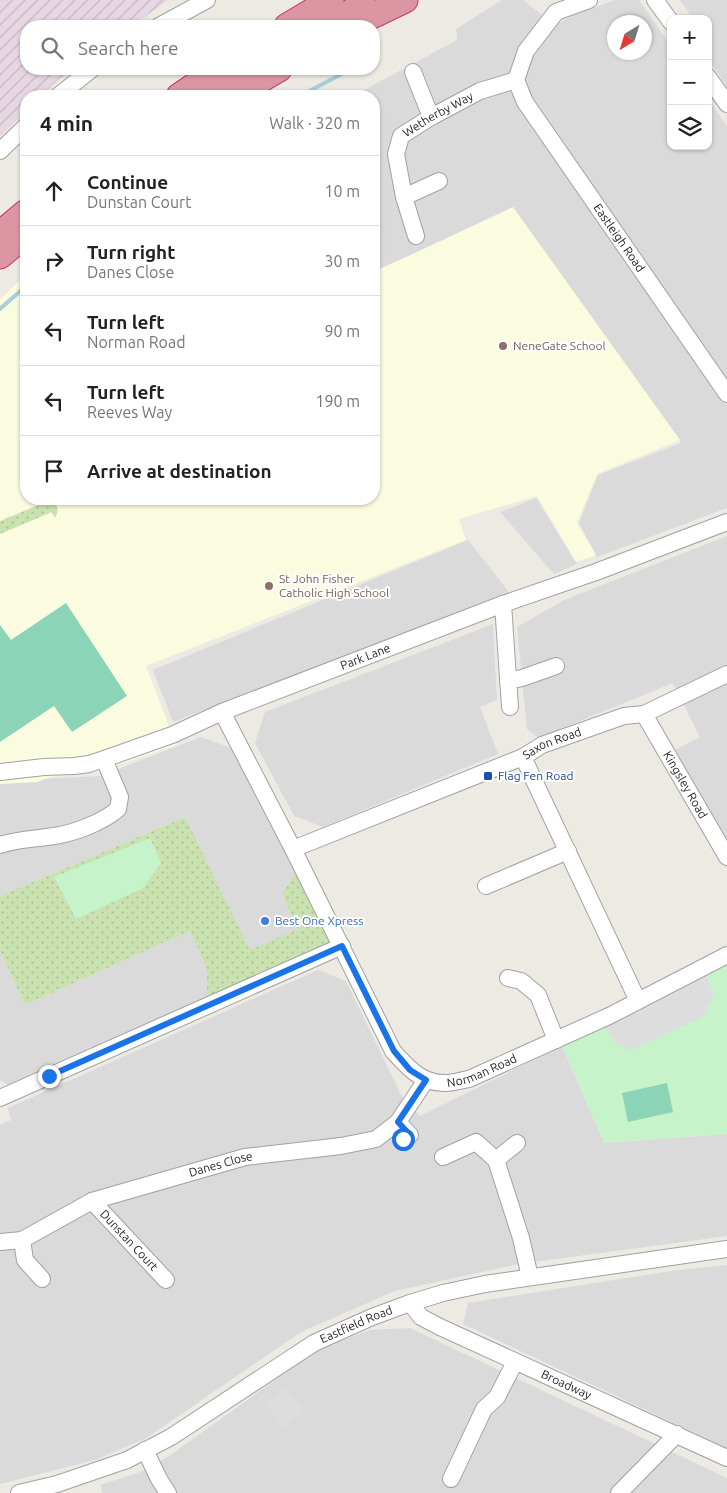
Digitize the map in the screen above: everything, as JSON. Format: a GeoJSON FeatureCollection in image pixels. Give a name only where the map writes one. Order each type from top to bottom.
{"type":"FeatureCollection","features":[{"type":"Feature","properties":{"kind":"highway"},"geometry":{"type":"LineString","coordinates":[[296,20],[331,0]]}},
{"type":"Feature","properties":{"kind":"highway"},"geometry":{"type":"LineString","coordinates":[[337,20],[372,0]]}},
{"type":"Feature","properties":{"kind":"highway"},"geometry":{"type":"LineString","coordinates":[[363,20],[404,0]]}},
{"type":"Feature","properties":{"kind":"highway"},"geometry":{"type":"LineString","coordinates":[[188,90],[210,75]]}},
{"type":"Feature","properties":{"kind":"highway"},"geometry":{"type":"LineString","coordinates":[[222,90],[246,75]]}},
{"type":"Feature","properties":{"kind":"highway"},"geometry":{"type":"LineString","coordinates":[[243,90],[269,75]]}},
{"type":"Feature","properties":{"kind":"highway"},"geometry":{"type":"LineString","coordinates":[[0,234],[20,217]]}},
{"type":"Feature","properties":{"kind":"highway"},"geometry":{"type":"LineString","coordinates":[[0,256],[20,239]]}},
{"type":"Feature","properties":{"kind":"street"},"geometry":{"type":"LineString","coordinates":[[166,20],[182,5],[207,0]]}},
{"type":"Feature","properties":{"kind":"street"},"geometry":{"type":"LineString","coordinates":[[516,80],[526,51],[556,12],[589,0]]}},
{"type":"Feature","properties":{"kind":"street"},"geometry":{"type":"LineString","coordinates":[[655,0],[667,16]]}},
{"type":"Feature","properties":{"kind":"street"},"geometry":{"type":"LineString","coordinates":[[413,72],[431,117]]}},
{"type":"Feature","properties":{"kind":"street"},"geometry":{"type":"LineString","coordinates":[[66,90],[84,75]]}},
{"type":"Feature","properties":{"kind":"street","name":"Wetherby Way"},"geometry":{"type":"LineString","coordinates":[[416,236],[404,197],[396,154],[401,136],[431,117],[480,91],[516,80]]}},
{"type":"Feature","properties":{"kind":"street","name":"Eastleigh Road"},"geometry":{"type":"LineString","coordinates":[[516,80],[525,102],[727,394]]}},
{"type":"Feature","properties":{"kind":"street"},"geometry":{"type":"LineString","coordinates":[[712,83],[727,104]]}},
{"type":"Feature","properties":{"kind":"street"},"geometry":{"type":"LineString","coordinates":[[0,151],[20,132]]}},
{"type":"Feature","properties":{"kind":"street"},"geometry":{"type":"LineString","coordinates":[[404,197],[439,181]]}},
{"type":"Feature","properties":{"kind":"street","name":"Park Lane"},"geometry":{"type":"LineString","coordinates":[[0,772],[74,766],[104,760],[172,735],[222,712],[503,604],[596,572],[727,522]]}},
{"type":"Feature","properties":{"kind":"street"},"geometry":{"type":"LineString","coordinates":[[503,604],[510,707]]}},
{"type":"Feature","properties":{"kind":"street"},"geometry":{"type":"LineString","coordinates":[[508,681],[556,666]]}},
{"type":"Feature","properties":{"kind":"street","name":"Saxon Road"},"geometry":{"type":"LineString","coordinates":[[293,849],[523,757],[542,745],[624,716],[644,714],[727,674]]}},
{"type":"Feature","properties":{"kind":"street","name":"Norman Road"},"geometry":{"type":"LineString","coordinates":[[222,712],[394,1051],[410,1070],[426,1080],[445,1083],[469,1079],[609,1016],[727,955]]}},
{"type":"Feature","properties":{"kind":"street","name":"Kingsley Road"},"geometry":{"type":"LineString","coordinates":[[644,714],[727,857]]}},
{"type":"Feature","properties":{"kind":"street"},"geometry":{"type":"LineString","coordinates":[[523,757],[638,1000]]}},
{"type":"Feature","properties":{"kind":"street"},"geometry":{"type":"LineString","coordinates":[[0,845],[10,841],[56,836],[84,828],[109,817],[118,809],[120,797],[104,760]]}},
{"type":"Feature","properties":{"kind":"street"},"geometry":{"type":"LineString","coordinates":[[486,886],[568,851]]}},
{"type":"Feature","properties":{"kind":"street"},"geometry":{"type":"LineString","coordinates":[[0,1098],[342,946]]}},
{"type":"Feature","properties":{"kind":"street"},"geometry":{"type":"LineString","coordinates":[[508,978],[521,981],[538,994],[556,1040]]}},
{"type":"Feature","properties":{"kind":"street","name":"Danes Close"},"geometry":{"type":"LineString","coordinates":[[0,1242],[22,1240],[92,1201],[245,1157],[341,1146],[376,1139],[398,1122],[426,1080]]}},
{"type":"Feature","properties":{"kind":"street"},"geometry":{"type":"LineString","coordinates":[[398,1122],[410,1135]]}},
{"type":"Feature","properties":{"kind":"street"},"geometry":{"type":"LineString","coordinates":[[443,1157],[476,1142],[496,1160],[530,1277]]}},
{"type":"Feature","properties":{"kind":"street"},"geometry":{"type":"LineString","coordinates":[[496,1160],[517,1142]]}},
{"type":"Feature","properties":{"kind":"street","name":"Dunstan Court"},"geometry":{"type":"LineString","coordinates":[[92,1201],[166,1280]]}},
{"type":"Feature","properties":{"kind":"street"},"geometry":{"type":"LineString","coordinates":[[22,1240],[25,1260],[42,1279]]}},
{"type":"Feature","properties":{"kind":"street","name":"Eastfield Road"},"geometry":{"type":"LineString","coordinates":[[19,1493],[57,1484],[127,1460],[171,1437],[314,1343],[372,1317],[410,1303],[443,1293],[485,1284],[727,1249]]}},
{"type":"Feature","properties":{"kind":"street","name":"Broadway"},"geometry":{"type":"LineString","coordinates":[[410,1303],[420,1317],[434,1324],[727,1458]]}},
{"type":"Feature","properties":{"kind":"street"},"geometry":{"type":"LineString","coordinates":[[451,1479],[484,1409],[497,1397],[516,1362]]}},
{"type":"Feature","properties":{"kind":"street"},"geometry":{"type":"LineString","coordinates":[[619,1493],[676,1434]]}},
{"type":"Feature","properties":{"kind":"street"},"geometry":{"type":"LineString","coordinates":[[145,1450],[168,1493]]}},
{"type":"Feature","properties":{"kind":"shaded area"},"geometry":{"type":"Polygon","coordinates":[[[0,0],[168,0],[140,20],[20,20],[20,75],[65,75],[47,90],[20,90],[20,117],[0,136],[0,0]]]}},
{"type":"Feature","properties":{"kind":"shaded area"},"geometry":{"type":"Polygon","coordinates":[[[502,0],[523,0],[555,25],[574,15],[615,0],[639,0],[649,15],[607,15],[607,60],[652,60],[652,19],[667,40],[667,150],[712,150],[712,105],[727,126],[727,508],[597,557],[579,523],[598,475],[681,443],[507,213],[380,268],[380,90],[364,90],[457,40],[456,29],[502,0]]]}},
{"type":"Feature","properties":{"kind":"shaded area"},"geometry":{"type":"Polygon","coordinates":[[[680,0],[727,0],[727,87],[712,65],[712,15],[690,15],[680,0]]]}},
{"type":"Feature","properties":{"kind":"shaded area"},"geometry":{"type":"Polygon","coordinates":[[[513,207],[680,440],[597,474],[577,523],[596,555],[576,562],[537,496],[459,519],[466,540],[146,666],[176,745],[97,772],[50,777],[37,782],[0,784],[0,299],[20,281],[20,505],[380,505],[380,269],[513,207]]]}},
{"type":"Feature","properties":{"kind":"shaded area"},"geometry":{"type":"Polygon","coordinates":[[[536,498],[577,564],[554,574],[500,512],[536,498]]]}},
{"type":"Feature","properties":{"kind":"shaded area"},"geometry":{"type":"Polygon","coordinates":[[[727,536],[727,843],[673,751],[700,737],[673,683],[538,738],[527,729],[517,627],[564,600],[727,536]]]}},
{"type":"Feature","properties":{"kind":"shaded area"},"geometry":{"type":"Polygon","coordinates":[[[468,540],[509,592],[173,722],[153,670],[468,540]]]}},
{"type":"Feature","properties":{"kind":"shaded area"},"geometry":{"type":"Polygon","coordinates":[[[493,624],[497,700],[480,707],[498,754],[323,827],[294,816],[255,743],[265,712],[493,624]]]}},
{"type":"Feature","properties":{"kind":"shaded area"},"geometry":{"type":"Polygon","coordinates":[[[201,737],[231,748],[298,866],[282,895],[298,929],[250,951],[185,817],[0,896],[0,781],[100,776],[201,737]]]}},
{"type":"Feature","properties":{"kind":"shaded area"},"geometry":{"type":"Polygon","coordinates":[[[190,931],[208,969],[207,1005],[16,1090],[0,1080],[0,951],[25,1005],[190,931]]]}},
{"type":"Feature","properties":{"kind":"shaded area"},"geometry":{"type":"Polygon","coordinates":[[[318,970],[346,981],[404,1101],[420,1116],[562,1046],[604,1143],[727,1134],[727,1236],[519,1264],[395,1291],[301,1332],[145,1439],[95,1460],[0,1484],[0,1125],[11,1120],[8,1108],[318,970]]]}},
{"type":"Feature","properties":{"kind":"shaded area"},"geometry":{"type":"Polygon","coordinates":[[[706,976],[714,996],[702,1017],[630,1050],[616,1043],[604,1026],[706,976]]]}},
{"type":"Feature","properties":{"kind":"shaded area"},"geometry":{"type":"Polygon","coordinates":[[[727,1265],[727,1448],[463,1324],[468,1303],[677,1270],[727,1265]]]}},
{"type":"Feature","properties":{"kind":"shaded area"},"geometry":{"type":"Polygon","coordinates":[[[410,1328],[727,1478],[727,1493],[103,1493],[100,1485],[143,1471],[169,1456],[317,1350],[370,1330],[410,1328]]]}},
{"type":"Feature","properties":{"kind":"shaded area"},"geometry":{"type":"Polygon","coordinates":[[[286,1388],[305,1411],[282,1428],[265,1404],[286,1388]]]}},
{"type":"Feature","properties":{"kind":"green space"},"geometry":{"type":"Polygon","coordinates":[[[38,505],[57,506],[55,518],[52,512],[0,534],[0,521],[38,505]]]}},
{"type":"Feature","properties":{"kind":"green space"},"geometry":{"type":"Polygon","coordinates":[[[66,603],[127,696],[72,732],[54,706],[0,742],[0,625],[11,640],[66,603]]]}},
{"type":"Feature","properties":{"kind":"green space"},"geometry":{"type":"Polygon","coordinates":[[[185,817],[250,950],[298,929],[282,895],[298,866],[339,945],[207,1005],[207,969],[190,931],[25,1005],[0,951],[0,896],[185,817]]]}},
{"type":"Feature","properties":{"kind":"green space"},"geometry":{"type":"Polygon","coordinates":[[[150,838],[161,863],[143,888],[76,919],[54,877],[150,838]]]}},
{"type":"Feature","properties":{"kind":"green space"},"geometry":{"type":"Polygon","coordinates":[[[727,966],[727,1134],[604,1143],[562,1046],[604,1026],[616,1043],[714,996],[706,976],[727,966]]]}},
{"type":"Feature","properties":{"kind":"green space"},"geometry":{"type":"Polygon","coordinates":[[[667,1083],[673,1112],[628,1122],[622,1093],[667,1083]]]}},
{"type":"Feature","properties":{"kind":"waterway"},"geometry":{"type":"LineString","coordinates":[[311,90],[340,75]]}},
{"type":"Feature","properties":{"kind":"waterway"},"geometry":{"type":"LineString","coordinates":[[0,309],[20,291]]}},
{"type":"Feature","properties":{"kind":"place","name":"NeneGate School"},"geometry":{"type":"Point","coordinates":[503,346]}},
{"type":"Feature","properties":{"kind":"place","name":"St John Fisher Catholic High School"},"geometry":{"type":"Point","coordinates":[269,586]}},
{"type":"Feature","properties":{"kind":"place","name":"Flag Fen Road"},"geometry":{"type":"Point","coordinates":[488,776]}},
{"type":"Feature","properties":{"kind":"place","name":"Best One Xpress"},"geometry":{"type":"Point","coordinates":[265,921]}},
{"type":"Feature","properties":{"kind":"route"},"geometry":{"type":"LineString","coordinates":[[49,1076],[342,946],[394,1051],[410,1070],[426,1080],[398,1122],[410,1135],[403,1139]]}}]}
